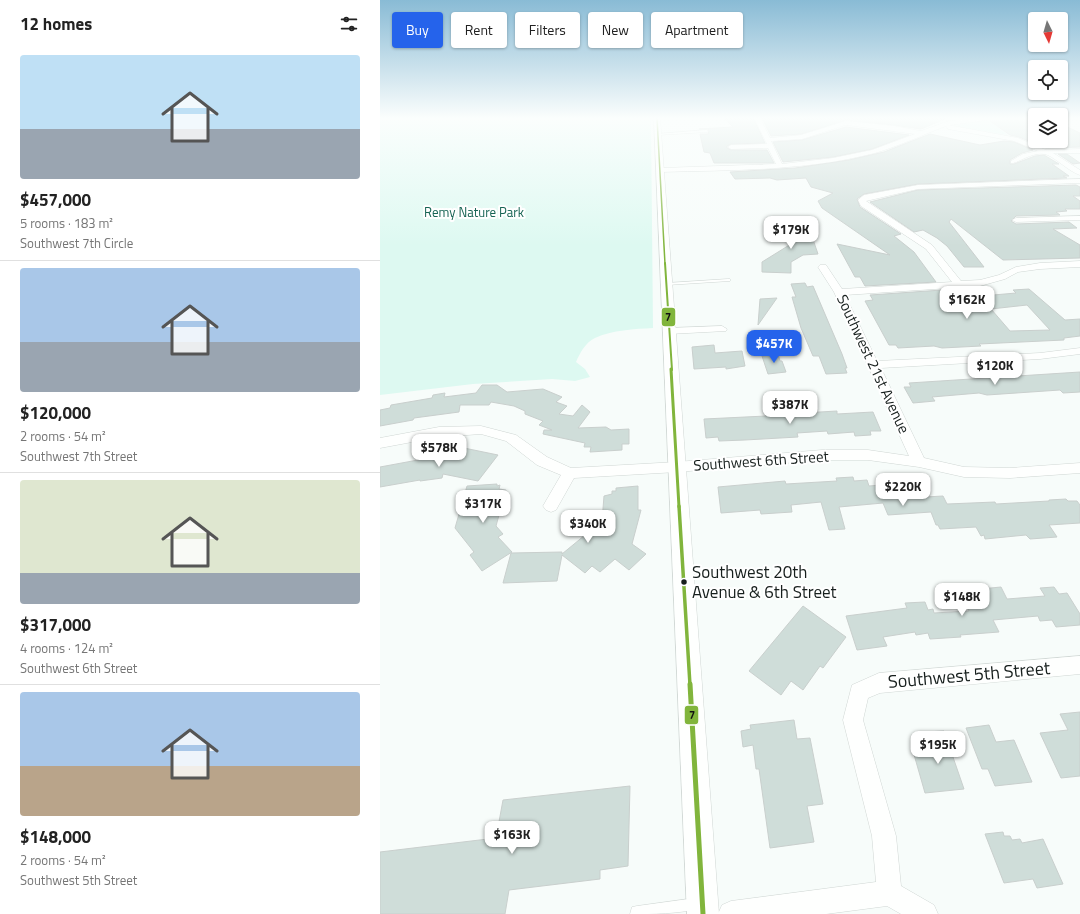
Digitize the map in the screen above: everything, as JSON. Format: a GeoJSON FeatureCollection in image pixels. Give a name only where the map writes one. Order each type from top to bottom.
{"type":"FeatureCollection","features":[{"type":"Feature","properties":{"kind":"street"},"geometry":{"type":"LineString","coordinates":[[660,161],[702,909]]}},
{"type":"Feature","properties":{"kind":"street"},"geometry":{"type":"LineString","coordinates":[[777,161],[780,166]]}},
{"type":"Feature","properties":{"kind":"street"},"geometry":{"type":"LineString","coordinates":[[661,170],[780,166],[831,161]]}},
{"type":"Feature","properties":{"kind":"street"},"geometry":{"type":"LineString","coordinates":[[1060,161],[1080,173]]}},
{"type":"Feature","properties":{"kind":"street"},"geometry":{"type":"LineString","coordinates":[[959,285],[929,247],[864,204],[862,200],[867,197],[918,187],[1080,182]]}},
{"type":"Feature","properties":{"kind":"street"},"geometry":{"type":"LineString","coordinates":[[1016,220],[1080,218]]}},
{"type":"Feature","properties":{"kind":"street"},"geometry":{"type":"LineString","coordinates":[[839,292],[980,283],[1002,277],[1016,270],[1040,266],[1080,264]]}},
{"type":"Feature","properties":{"kind":"street","name":"Southwest 21st Avenue"},"geometry":{"type":"LineString","coordinates":[[823,267],[839,292],[919,462]]}},
{"type":"Feature","properties":{"kind":"street"},"geometry":{"type":"LineString","coordinates":[[669,331],[722,329]]}},
{"type":"Feature","properties":{"kind":"street"},"geometry":{"type":"LineString","coordinates":[[874,366],[1040,356],[1080,351]]}},
{"type":"Feature","properties":{"kind":"street","name":"Southwest 6th Street"},"geometry":{"type":"LineString","coordinates":[[380,443],[439,432],[481,430],[511,438],[542,461],[570,473],[677,467],[822,455],[868,456],[919,462],[964,472],[1010,473],[1080,468]]}},
{"type":"Feature","properties":{"kind":"street"},"geometry":{"type":"LineString","coordinates":[[552,506],[570,473]]}},
{"type":"Feature","properties":{"kind":"street","name":"Southwest 5th Street"},"geometry":{"type":"LineString","coordinates":[[889,893],[884,836],[853,720],[859,692],[879,683],[1080,665]]}},
{"type":"Feature","properties":{"kind":"street"},"geometry":{"type":"LineString","coordinates":[[731,914],[889,893],[925,914]]}},
{"type":"Feature","properties":{"kind":"lane"},"geometry":{"type":"LineString","coordinates":[[667,284],[728,280]]}},
{"type":"Feature","properties":{"kind":"lane"},"geometry":{"type":"LineString","coordinates":[[636,914],[638,912],[702,909]]}},
{"type":"Feature","properties":{"kind":"green space","name":"Remy Nature Park"},"geometry":{"type":"Polygon","coordinates":[[[380,161],[651,161],[653,328],[631,329],[602,335],[591,340],[583,348],[576,362],[585,369],[590,377],[575,381],[552,379],[473,384],[380,395],[380,161]]]}},
{"type":"Feature","properties":{"kind":"building"},"geometry":{"type":"Polygon","coordinates":[[[713,161],[773,161],[774,163],[714,163],[713,161]]]}},
{"type":"Feature","properties":{"kind":"building"},"geometry":{"type":"Polygon","coordinates":[[[845,161],[1010,161],[1010,164],[1014,164],[1023,161],[1053,161],[1059,164],[1052,164],[1069,176],[1063,176],[1067,178],[918,184],[864,194],[857,199],[860,207],[901,234],[894,236],[914,252],[936,282],[865,286],[860,277],[855,277],[837,244],[890,255],[822,208],[818,201],[833,193],[811,187],[806,178],[777,180],[770,178],[735,179],[730,172],[795,168],[845,161]]]}},
{"type":"Feature","properties":{"kind":"building"},"geometry":{"type":"Polygon","coordinates":[[[1068,161],[1077,161],[1080,163],[1073,164],[1068,161]]]}},
{"type":"Feature","properties":{"kind":"building"},"geometry":{"type":"Polygon","coordinates":[[[1076,185],[1080,187],[1080,196],[1073,196],[1080,201],[1080,209],[1065,209],[1067,211],[1056,212],[1060,215],[1016,216],[1011,221],[1016,224],[1069,222],[1077,228],[1053,229],[1080,245],[1080,258],[1003,260],[951,219],[949,222],[984,267],[964,267],[947,246],[937,238],[923,230],[914,232],[870,202],[918,190],[1076,185]]]}},
{"type":"Feature","properties":{"kind":"building"},"geometry":{"type":"Polygon","coordinates":[[[786,225],[808,225],[818,254],[803,255],[791,262],[791,273],[762,272],[762,262],[791,244],[786,225]]]}},
{"type":"Feature","properties":{"kind":"building"},"geometry":{"type":"Polygon","coordinates":[[[805,283],[807,287],[813,286],[842,354],[847,368],[845,368],[847,373],[826,374],[819,356],[813,356],[801,328],[792,297],[796,297],[791,284],[805,283]]]}},
{"type":"Feature","properties":{"kind":"building"},"geometry":{"type":"Polygon","coordinates":[[[1029,289],[1065,320],[1080,319],[1080,336],[1064,338],[1064,340],[979,344],[981,346],[898,348],[896,345],[889,345],[865,301],[873,300],[870,295],[942,290],[948,299],[1016,293],[1013,290],[1029,289]],[[1027,305],[991,309],[1010,331],[1050,330],[1027,305]]]}},
{"type":"Feature","properties":{"kind":"building"},"geometry":{"type":"Polygon","coordinates":[[[777,298],[758,325],[760,299],[777,298]]]}},
{"type":"Feature","properties":{"kind":"building"},"geometry":{"type":"Polygon","coordinates":[[[714,345],[715,353],[742,351],[745,366],[726,369],[726,367],[694,369],[692,347],[714,345]]]}},
{"type":"Feature","properties":{"kind":"building"},"geometry":{"type":"Polygon","coordinates":[[[778,354],[786,372],[768,374],[762,356],[778,354]]]}},
{"type":"Feature","properties":{"kind":"building"},"geometry":{"type":"Polygon","coordinates":[[[1080,372],[1080,392],[1063,393],[1060,390],[987,395],[979,393],[932,397],[935,401],[913,403],[904,387],[911,387],[909,383],[1080,372]]]}},
{"type":"Feature","properties":{"kind":"building"},"geometry":{"type":"Polygon","coordinates":[[[482,385],[497,385],[507,392],[543,389],[562,397],[556,402],[567,406],[559,414],[573,416],[582,405],[590,412],[578,428],[606,427],[611,430],[629,429],[629,444],[622,444],[622,450],[590,452],[591,447],[584,447],[585,443],[543,434],[544,430],[552,430],[539,425],[543,421],[525,414],[525,411],[514,406],[491,402],[489,405],[460,405],[459,412],[414,418],[413,420],[380,426],[380,410],[390,408],[391,405],[432,398],[433,395],[445,393],[444,397],[476,393],[482,385]]]}},
{"type":"Feature","properties":{"kind":"building"},"geometry":{"type":"Polygon","coordinates":[[[802,409],[803,413],[837,411],[837,414],[873,412],[881,431],[870,431],[871,435],[855,436],[854,432],[828,434],[827,431],[797,433],[798,437],[719,441],[718,437],[706,438],[704,419],[766,416],[765,411],[802,409]]]}},
{"type":"Feature","properties":{"kind":"building"},"geometry":{"type":"Polygon","coordinates":[[[464,448],[498,455],[478,481],[443,474],[442,478],[380,487],[380,467],[461,452],[464,448]]]}},
{"type":"Feature","properties":{"kind":"building"},"geometry":{"type":"Polygon","coordinates":[[[853,477],[854,481],[867,480],[869,486],[894,484],[896,490],[905,489],[909,498],[943,496],[947,504],[995,502],[996,504],[1066,499],[1068,501],[1077,501],[1080,505],[1080,523],[1049,525],[1057,537],[1030,539],[1026,535],[985,539],[984,535],[981,536],[976,527],[940,529],[938,525],[936,525],[931,512],[888,515],[883,503],[839,507],[845,529],[829,530],[821,502],[791,505],[792,512],[761,514],[760,510],[721,513],[718,487],[785,481],[786,484],[837,481],[836,478],[853,477]]]}},
{"type":"Feature","properties":{"kind":"building"},"geometry":{"type":"Polygon","coordinates":[[[497,484],[497,486],[500,485],[499,489],[506,490],[496,526],[503,534],[498,537],[512,552],[482,571],[470,555],[474,552],[455,528],[467,486],[497,484]]]}},
{"type":"Feature","properties":{"kind":"building"},"geometry":{"type":"Polygon","coordinates":[[[638,486],[638,510],[641,510],[632,544],[646,554],[629,570],[615,559],[600,572],[592,566],[585,573],[562,555],[557,581],[503,583],[511,553],[562,552],[562,554],[602,521],[604,496],[612,494],[612,491],[616,491],[616,488],[638,486]]]}},
{"type":"Feature","properties":{"kind":"building"},"geometry":{"type":"Polygon","coordinates":[[[1001,587],[1007,599],[1045,596],[1040,588],[1054,587],[1059,594],[1067,593],[1080,614],[1080,625],[1056,627],[1052,620],[1040,621],[1038,616],[993,620],[999,632],[930,639],[928,633],[916,635],[915,632],[883,637],[887,646],[857,650],[846,616],[907,608],[905,603],[925,602],[928,610],[933,609],[934,613],[969,611],[960,591],[1001,587]]]}},
{"type":"Feature","properties":{"kind":"building"},"geometry":{"type":"Polygon","coordinates":[[[803,606],[846,637],[823,668],[820,666],[803,690],[791,681],[781,695],[749,671],[803,606]]]}},
{"type":"Feature","properties":{"kind":"building"},"geometry":{"type":"Polygon","coordinates":[[[1080,712],[1080,776],[1061,778],[1040,733],[1068,730],[1060,714],[1080,712]]]}},
{"type":"Feature","properties":{"kind":"building"},"geometry":{"type":"Polygon","coordinates":[[[794,720],[797,739],[810,738],[823,804],[807,806],[814,842],[770,848],[759,769],[756,769],[753,745],[743,747],[741,731],[751,729],[750,725],[794,720]]]}},
{"type":"Feature","properties":{"kind":"building"},"geometry":{"type":"Polygon","coordinates":[[[989,725],[996,742],[1014,740],[1032,782],[995,786],[988,769],[982,769],[966,728],[989,725]]]}},
{"type":"Feature","properties":{"kind":"building"},"geometry":{"type":"Polygon","coordinates":[[[944,731],[964,789],[925,793],[913,751],[930,749],[925,732],[944,731]]]}},
{"type":"Feature","properties":{"kind":"building"},"geometry":{"type":"Polygon","coordinates":[[[630,786],[628,866],[600,870],[600,879],[509,890],[505,914],[380,914],[380,852],[496,838],[503,800],[630,786]]]}},
{"type":"Feature","properties":{"kind":"building"},"geometry":{"type":"Polygon","coordinates":[[[1003,832],[1004,836],[1010,836],[1012,840],[1020,839],[1022,843],[1043,839],[1063,884],[1037,888],[1033,879],[1004,883],[985,834],[1003,832]]]}},
{"type":"Feature","properties":{"kind":"transit line","name":"7"},"geometry":{"type":"LineString","coordinates":[[659,161],[703,914]]}},
{"type":"Feature","properties":{"kind":"place","name":"Southwest 20th Avenue & 6th Street"},"geometry":{"type":"Point","coordinates":[684,582]}}]}
